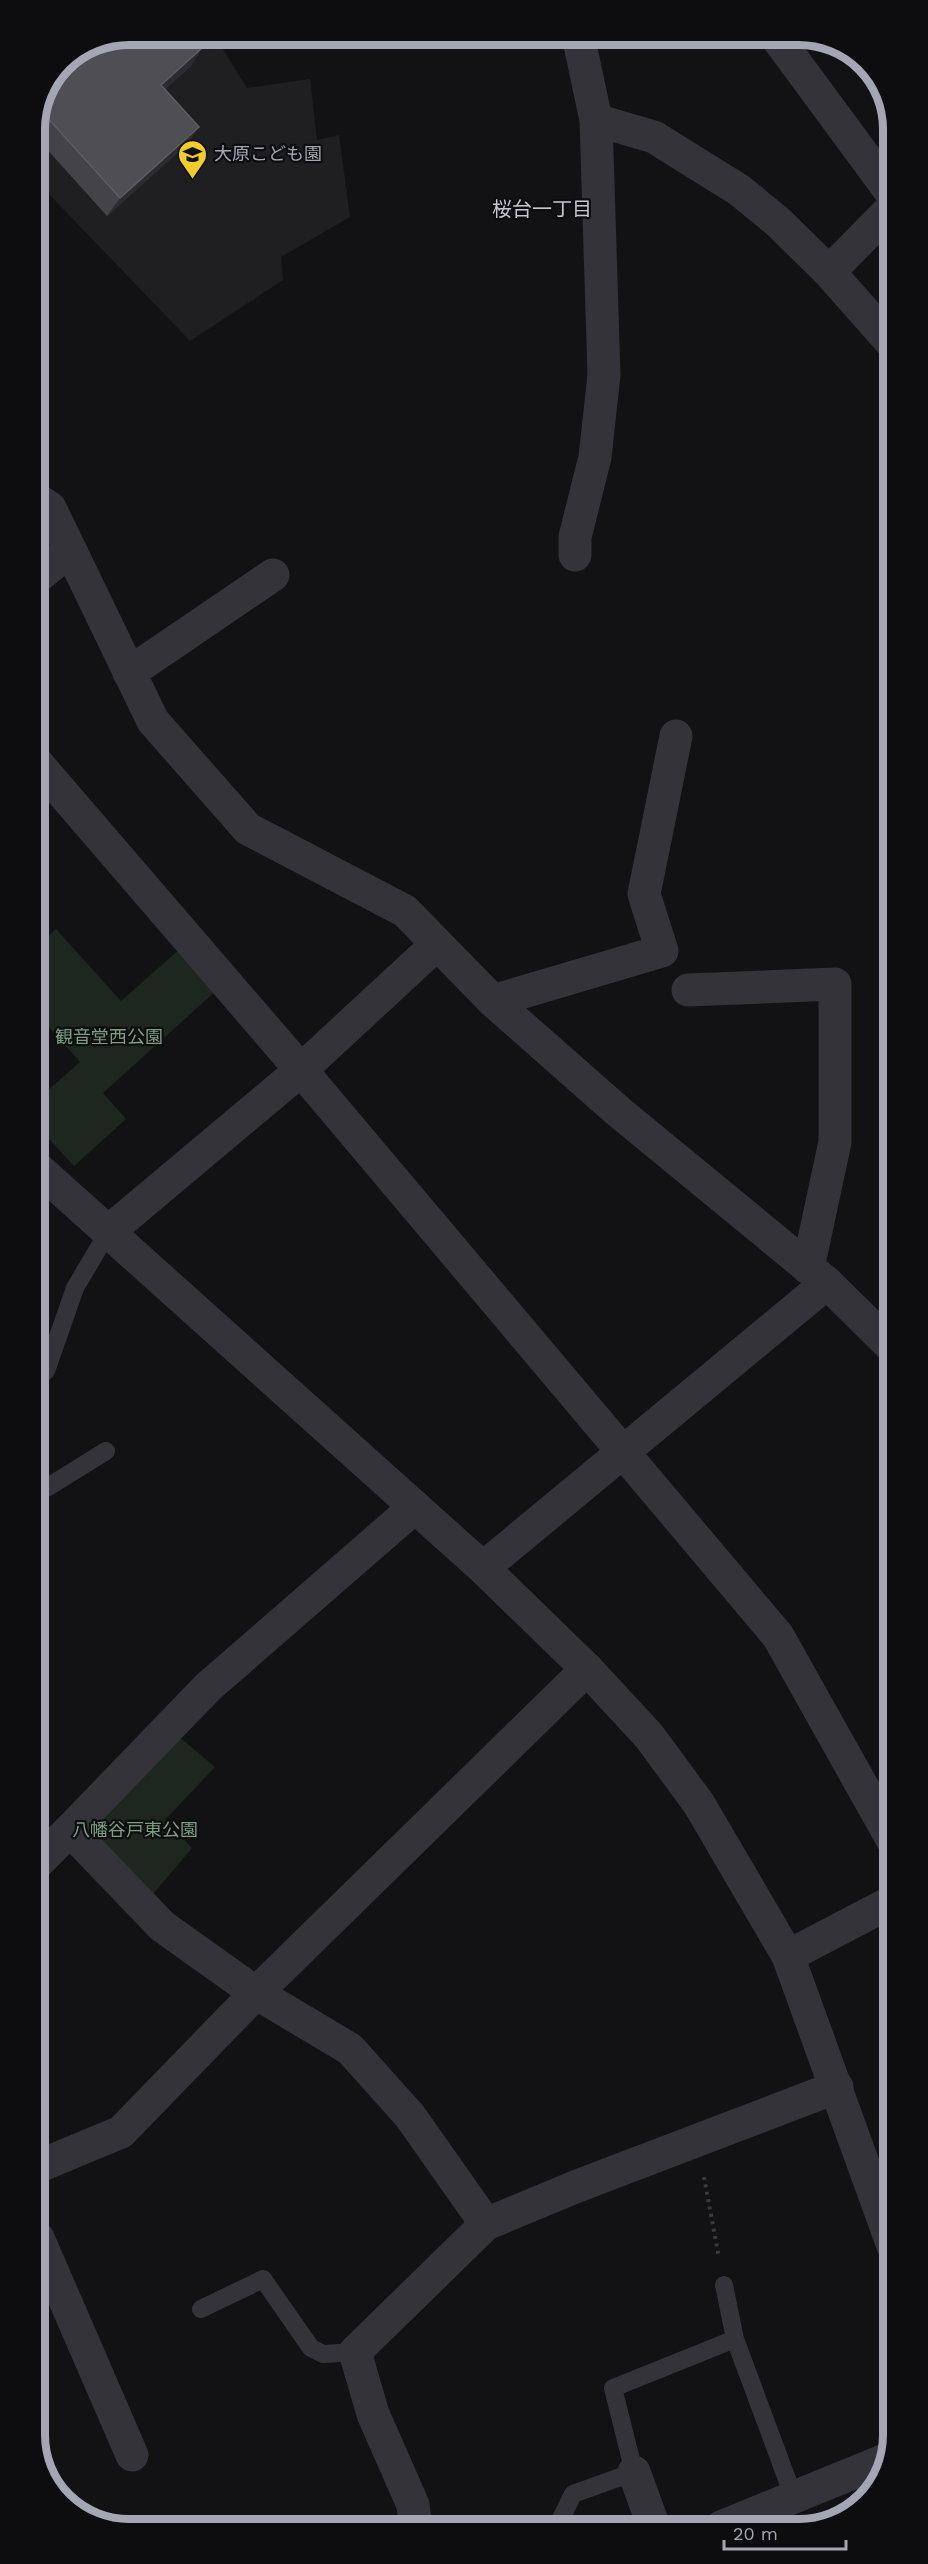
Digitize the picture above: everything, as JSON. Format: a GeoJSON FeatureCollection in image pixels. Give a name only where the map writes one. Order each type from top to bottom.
{"type":"FeatureCollection","features":[{"type":"Feature","properties":{"kind":"street"},"geometry":{"type":"LineString","coordinates":[[575,555],[574,537],[595,457],[604,375],[596,120],[580,45]]}},
{"type":"Feature","properties":{"kind":"street"},"geometry":{"type":"LineString","coordinates":[[782,45],[883,182]]}},
{"type":"Feature","properties":{"kind":"street"},"geometry":{"type":"LineString","coordinates":[[596,120],[654,137],[739,190],[777,221],[829,272],[883,333]]}},
{"type":"Feature","properties":{"kind":"street"},"geometry":{"type":"LineString","coordinates":[[829,272],[883,217]]}},
{"type":"Feature","properties":{"kind":"street"},"geometry":{"type":"LineString","coordinates":[[45,505],[50,508],[153,722],[248,829],[405,910],[436,945],[493,1001],[619,1112],[817,1275],[883,1338]]}},
{"type":"Feature","properties":{"kind":"street"},"geometry":{"type":"LineString","coordinates":[[45,571],[70,550]]}},
{"type":"Feature","properties":{"kind":"street"},"geometry":{"type":"LineString","coordinates":[[129,673],[273,575]]}},
{"type":"Feature","properties":{"kind":"street"},"geometry":{"type":"LineString","coordinates":[[493,1001],[662,951],[644,894],[676,736]]}},
{"type":"Feature","properties":{"kind":"street"},"geometry":{"type":"LineString","coordinates":[[45,772],[301,1070],[778,1636],[883,1823]]}},
{"type":"Feature","properties":{"kind":"street"},"geometry":{"type":"LineString","coordinates":[[108,1232],[301,1070],[436,945]]}},
{"type":"Feature","properties":{"kind":"street"},"geometry":{"type":"LineString","coordinates":[[483,1568],[623,1454],[817,1275],[835,1142],[835,984],[688,990]]}},
{"type":"Feature","properties":{"kind":"street"},"geometry":{"type":"LineString","coordinates":[[45,1175],[483,1568],[587,1669],[650,1736],[699,1804],[788,1956],[883,2218]]}},
{"type":"Feature","properties":{"kind":"street"},"geometry":{"type":"LineString","coordinates":[[45,1855],[208,1687],[415,1508]]}},
{"type":"Feature","properties":{"kind":"street"},"geometry":{"type":"LineString","coordinates":[[45,2164],[121,2132],[256,1993],[587,1669]]}},
{"type":"Feature","properties":{"kind":"street"},"geometry":{"type":"LineString","coordinates":[[70,1830],[162,1926],[256,1993],[350,2049],[410,2116],[486,2224]]}},
{"type":"Feature","properties":{"kind":"street"},"geometry":{"type":"LineString","coordinates":[[788,1956],[883,1906]]}},
{"type":"Feature","properties":{"kind":"street"},"geometry":{"type":"LineString","coordinates":[[414,2519],[412,2505],[373,2414],[355,2352],[486,2224],[574,2187],[837,2087]]}},
{"type":"Feature","properties":{"kind":"street"},"geometry":{"type":"LineString","coordinates":[[45,2258],[88,2382],[125,2449]]}},
{"type":"Feature","properties":{"kind":"street"},"geometry":{"type":"LineString","coordinates":[[741,2519],[879,2463]]}},
{"type":"Feature","properties":{"kind":"street"},"geometry":{"type":"LineString","coordinates":[[634,2472],[651,2519]]}},
{"type":"Feature","properties":{"kind":"lane"},"geometry":{"type":"LineString","coordinates":[[45,1372],[75,1288],[108,1232]]}},
{"type":"Feature","properties":{"kind":"lane"},"geometry":{"type":"LineString","coordinates":[[45,1485],[48,1487],[106,1450]]}},
{"type":"Feature","properties":{"kind":"lane"},"geometry":{"type":"LineString","coordinates":[[201,2309],[263,2279],[311,2348],[323,2354],[355,2352]]}},
{"type":"Feature","properties":{"kind":"lane"},"geometry":{"type":"LineString","coordinates":[[724,2285],[735,2339],[794,2498]]}},
{"type":"Feature","properties":{"kind":"lane"},"geometry":{"type":"LineString","coordinates":[[562,2519],[573,2494],[634,2472],[613,2388],[735,2339]]}},
{"type":"Feature","properties":{"kind":"path"},"geometry":{"type":"LineString","coordinates":[[697,2142],[724,2285]]}},
{"type":"Feature","properties":{"kind":"shaded area","name":"大原こども園"},"geometry":{"type":"Polygon","coordinates":[[[220,45],[247,88],[310,79],[317,140],[339,135],[350,217],[281,257],[283,280],[190,341],[45,188],[45,123],[48,107],[62,78],[74,66],[87,56],[102,49],[118,46],[220,45]]]}},
{"type":"Feature","properties":{"kind":"green space","name":"観音堂西公園"},"geometry":{"type":"Polygon","coordinates":[[[56,929],[121,1001],[181,948],[218,989],[103,1093],[126,1119],[74,1166],[45,1135],[45,1093],[80,1062],[45,1023],[45,939],[56,929]]]}},
{"type":"Feature","properties":{"kind":"green space","name":"八幡谷戸東公園"},"geometry":{"type":"Polygon","coordinates":[[[177,1735],[215,1767],[165,1820],[192,1848],[153,1894],[95,1833],[93,1825],[177,1735]]]}},
{"type":"Feature","properties":{"kind":"building"},"geometry":{"type":"Polygon","coordinates":[[[129,45],[204,45],[161,85],[199,127],[120,198],[46,116],[54,92],[62,78],[74,66],[87,56],[102,49],[129,45]]]}},
{"type":"Feature","properties":{"kind":"place","name":"大原こども園"},"geometry":{"type":"Point","coordinates":[193,180]}},
{"type":"Feature","properties":{"kind":"district","name":"桜台一丁目"},"geometry":{"type":"Point","coordinates":[542,209]}}]}
